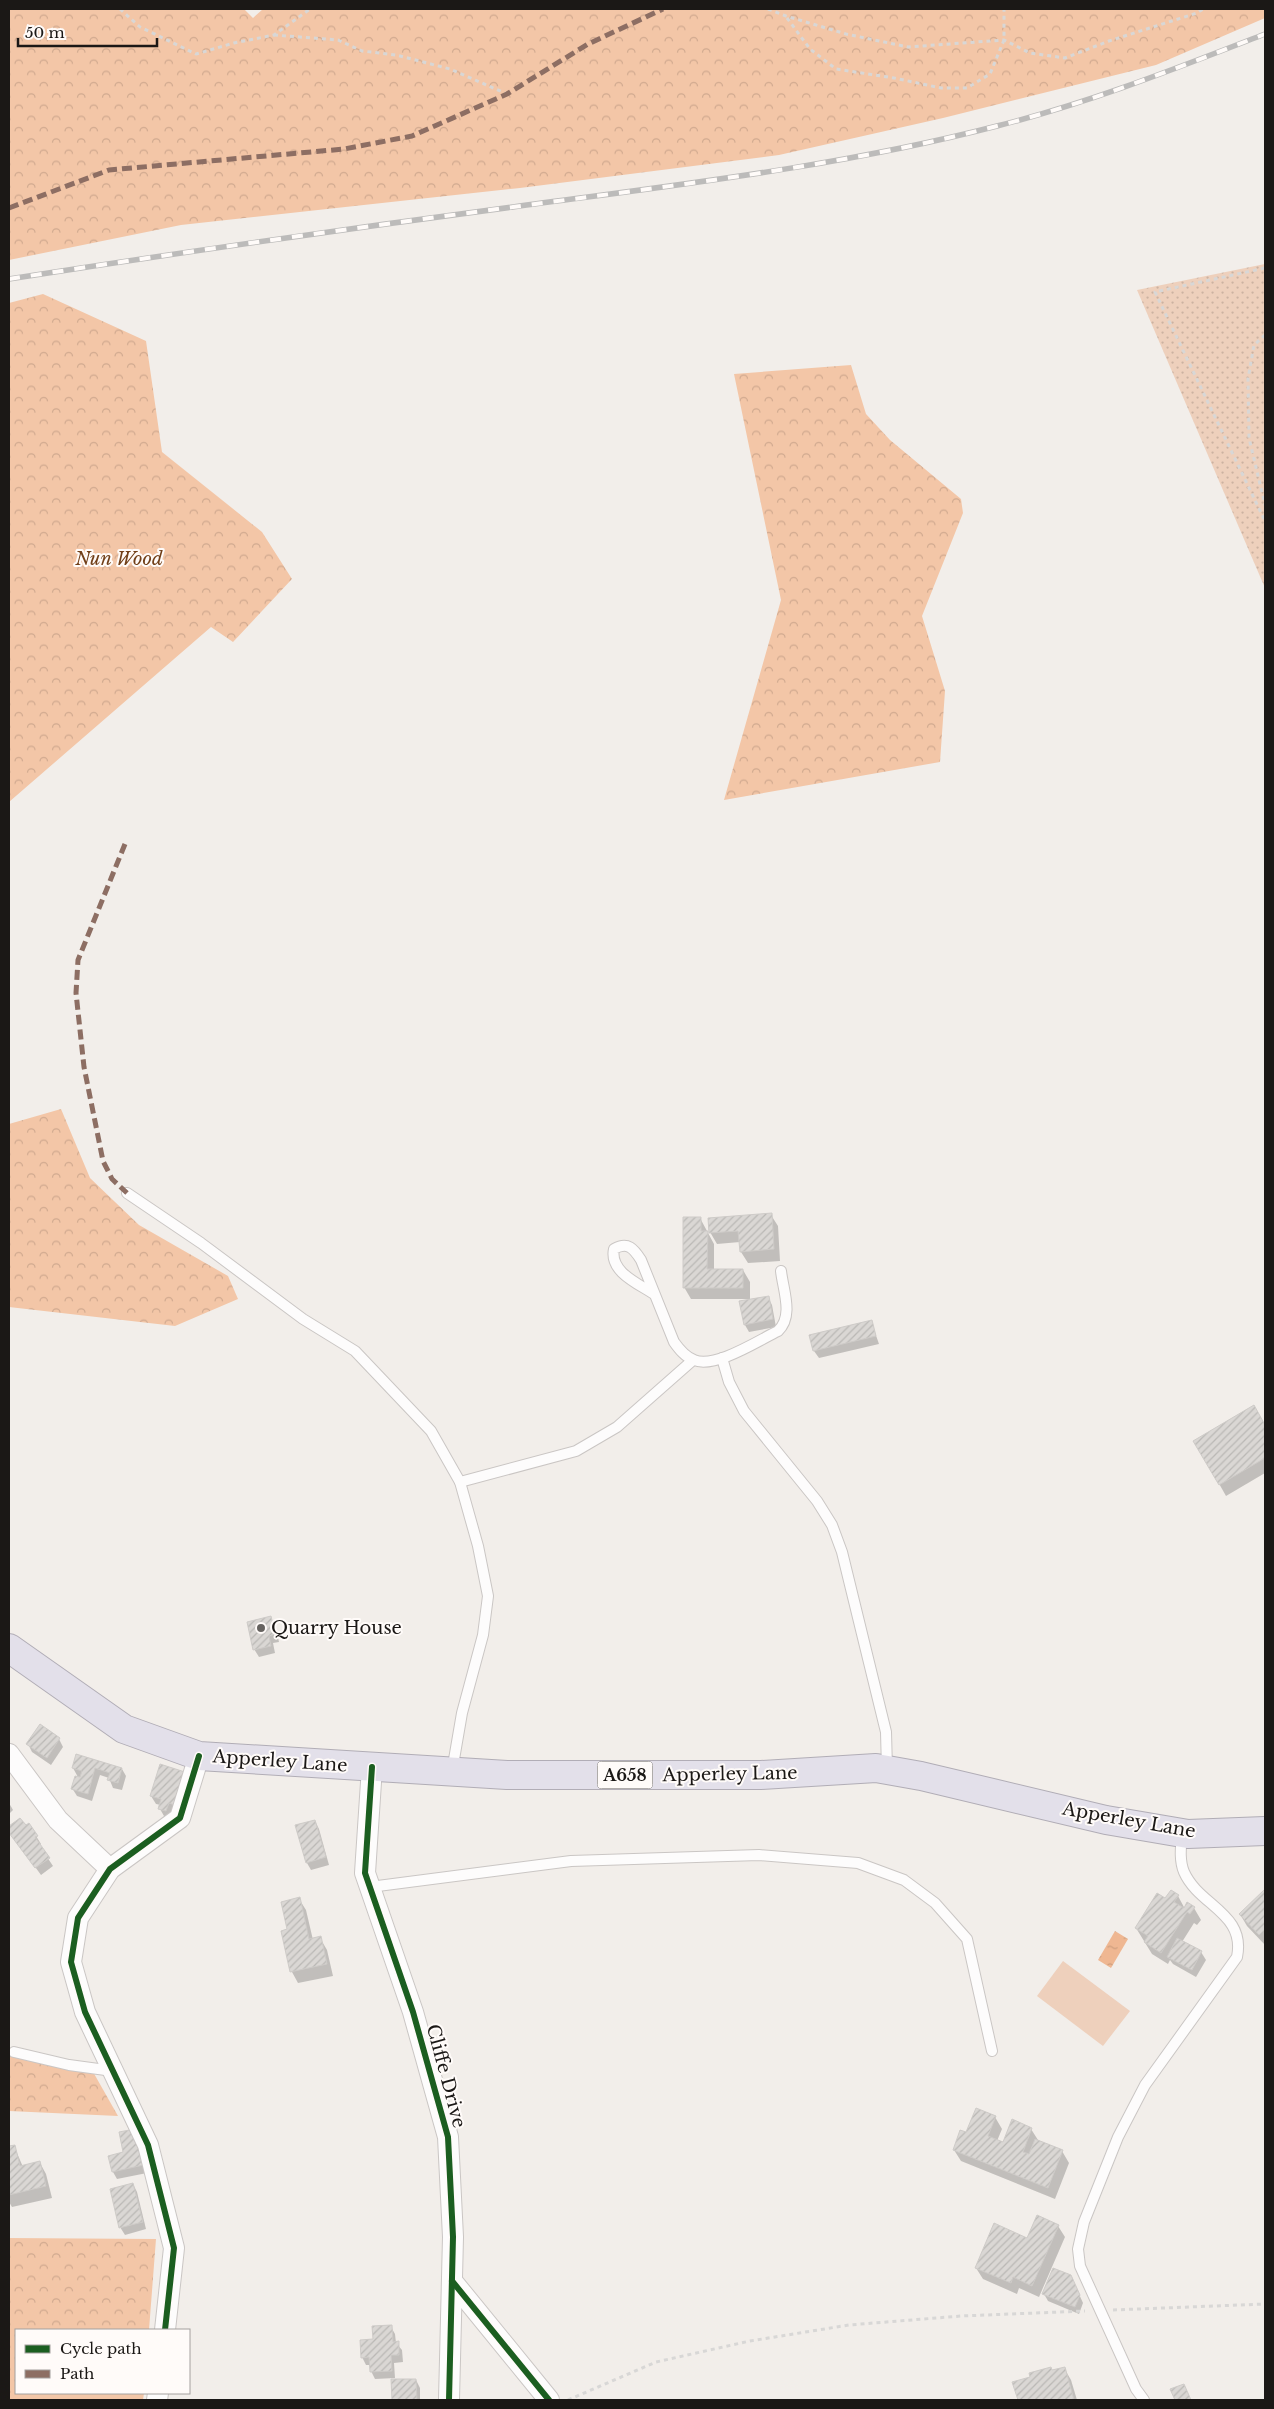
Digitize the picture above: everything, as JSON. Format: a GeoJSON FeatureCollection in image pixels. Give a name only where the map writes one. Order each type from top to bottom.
{"type":"FeatureCollection","features":[{"type":"Feature","properties":{"kind":"highway","name":"Apperley Lane"},"geometry":{"type":"LineString","coordinates":[[9,1648],[124,1729],[199,1756],[507,1775],[761,1775],[876,1768],[1106,1820],[1182,1832],[1265,1831]]}},
{"type":"Feature","properties":{"kind":"street"},"geometry":{"type":"LineString","coordinates":[[9,1754],[58,1820],[110,1869]]}},
{"type":"Feature","properties":{"kind":"street"},"geometry":{"type":"LineString","coordinates":[[165,2329],[174,2248],[148,2145],[85,2012],[71,1962],[78,1918],[110,1869],[180,1818],[199,1756]]}},
{"type":"Feature","properties":{"kind":"street","name":"Cliffe Drive"},"geometry":{"type":"LineString","coordinates":[[372,1768],[365,1873],[413,2012],[448,2137],[453,2237],[449,2400]]}},
{"type":"Feature","properties":{"kind":"street"},"geometry":{"type":"LineString","coordinates":[[452,2281],[549,2400]]}},
{"type":"Feature","properties":{"kind":"lane"},"geometry":{"type":"LineString","coordinates":[[126,1193],[201,1243],[303,1319],[355,1351],[431,1432],[460,1482],[478,1546],[488,1596],[483,1636],[462,1713],[452,1772]]}},
{"type":"Feature","properties":{"kind":"lane"},"geometry":{"type":"LineString","coordinates":[[654,1294],[617,1268],[614,1261],[614,1249],[620,1245],[627,1245],[634,1249],[654,1294],[674,1342],[681,1352],[692,1360],[708,1362],[722,1358],[778,1331],[785,1325],[787,1317],[781,1271]]}},
{"type":"Feature","properties":{"kind":"lane"},"geometry":{"type":"LineString","coordinates":[[722,1358],[729,1382],[744,1410],[817,1501],[832,1525],[842,1552],[886,1732],[887,1770]]}},
{"type":"Feature","properties":{"kind":"lane"},"geometry":{"type":"LineString","coordinates":[[460,1482],[576,1451],[617,1427],[692,1360]]}},
{"type":"Feature","properties":{"kind":"lane"},"geometry":{"type":"LineString","coordinates":[[1144,2400],[1136,2389],[1080,2266],[1078,2249],[1084,2222],[1118,2137],[1145,2086],[1237,1957],[1240,1943],[1236,1931],[1228,1920],[1194,1886],[1184,1872],[1181,1858],[1182,1832]]}},
{"type":"Feature","properties":{"kind":"lane"},"geometry":{"type":"LineString","coordinates":[[370,1887],[571,1861],[759,1855],[858,1863],[904,1880],[935,1903],[967,1939],[992,2051]]}},
{"type":"Feature","properties":{"kind":"lane"},"geometry":{"type":"LineString","coordinates":[[14,2052],[69,2065],[113,2071]]}},
{"type":"Feature","properties":{"kind":"path"},"geometry":{"type":"LineString","coordinates":[[120,9],[140,27],[196,54],[234,43],[274,35],[338,40],[362,51],[396,55],[450,69],[507,94]]}},
{"type":"Feature","properties":{"kind":"path"},"geometry":{"type":"LineString","coordinates":[[274,35],[310,9]]}},
{"type":"Feature","properties":{"kind":"path"},"geometry":{"type":"LineString","coordinates":[[768,9],[846,34],[908,47],[1004,40],[1030,53],[1065,58],[1109,41],[1197,13],[1203,9]]}},
{"type":"Feature","properties":{"kind":"path"},"geometry":{"type":"LineString","coordinates":[[786,16],[810,50],[836,69],[941,88],[968,88],[990,74],[1004,40],[1004,9]]}},
{"type":"Feature","properties":{"kind":"path"},"geometry":{"type":"LineString","coordinates":[[1265,268],[1155,292],[1265,519]]}},
{"type":"Feature","properties":{"kind":"path"},"geometry":{"type":"LineString","coordinates":[[1265,335],[1254,345],[1248,379],[1249,438],[1265,505]]}},
{"type":"Feature","properties":{"kind":"path"},"geometry":{"type":"LineString","coordinates":[[566,2400],[656,2362],[750,2341],[850,2325],[961,2316],[1265,2304]]}},
{"type":"Feature","properties":{"kind":"shaded area"},"geometry":{"type":"Polygon","coordinates":[[[1265,264],[1265,588],[1137,290],[1265,264]]]}},
{"type":"Feature","properties":{"kind":"shaded area"},"geometry":{"type":"Polygon","coordinates":[[[1063,1961],[1130,2011],[1103,2046],[1037,1996],[1063,1961]]]}},
{"type":"Feature","properties":{"kind":"green space"},"geometry":{"type":"Polygon","coordinates":[[[9,9],[244,9],[253,18],[263,9],[1265,9],[1265,18],[1156,65],[943,118],[779,155],[520,188],[181,225],[9,260],[9,9]]]}},
{"type":"Feature","properties":{"kind":"green space","name":"Nun Wood"},"geometry":{"type":"Polygon","coordinates":[[[43,294],[146,341],[162,452],[262,532],[292,579],[233,642],[211,627],[9,802],[9,303],[43,294]]]}},
{"type":"Feature","properties":{"kind":"green space"},"geometry":{"type":"Polygon","coordinates":[[[851,365],[866,414],[890,440],[961,499],[963,513],[922,616],[945,691],[940,762],[724,800],[781,600],[734,374],[851,365]]]}},
{"type":"Feature","properties":{"kind":"green space"},"geometry":{"type":"Polygon","coordinates":[[[61,1109],[90,1178],[139,1225],[228,1276],[238,1299],[175,1326],[9,1307],[9,1124],[61,1109]]]}},
{"type":"Feature","properties":{"kind":"green space"},"geometry":{"type":"Polygon","coordinates":[[[9,2053],[88,2063],[118,2116],[9,2111],[9,2053]]]}},
{"type":"Feature","properties":{"kind":"green space"},"geometry":{"type":"Polygon","coordinates":[[[9,2238],[156,2239],[149,2329],[15,2329],[15,2394],[144,2394],[143,2400],[9,2400],[9,2238]]]}},
{"type":"Feature","properties":{"kind":"water"},"geometry":{"type":"Polygon","coordinates":[[[1115,1931],[1128,1939],[1111,1968],[1098,1960],[1115,1931]]]}},
{"type":"Feature","properties":{"kind":"building"},"geometry":{"type":"Polygon","coordinates":[[[772,1213],[774,1249],[740,1252],[738,1231],[709,1233],[708,1218],[772,1213]]]}},
{"type":"Feature","properties":{"kind":"building"},"geometry":{"type":"Polygon","coordinates":[[[683,1217],[701,1217],[701,1231],[708,1231],[707,1269],[743,1269],[743,1288],[683,1288],[683,1217]]]}},
{"type":"Feature","properties":{"kind":"building"},"geometry":{"type":"Polygon","coordinates":[[[769,1296],[773,1319],[744,1325],[739,1301],[769,1296]]]}},
{"type":"Feature","properties":{"kind":"building"},"geometry":{"type":"Polygon","coordinates":[[[872,1320],[876,1336],[813,1351],[809,1335],[872,1320]]]}},
{"type":"Feature","properties":{"kind":"building"},"geometry":{"type":"Polygon","coordinates":[[[1254,1405],[1265,1425],[1265,1458],[1219,1485],[1193,1441],[1254,1405]]]}},
{"type":"Feature","properties":{"kind":"building","name":"Quarry House"},"geometry":{"type":"Polygon","coordinates":[[[271,1616],[275,1634],[269,1636],[271,1646],[253,1650],[247,1622],[271,1616]]]}},
{"type":"Feature","properties":{"kind":"building"},"geometry":{"type":"Polygon","coordinates":[[[40,1724],[60,1738],[47,1758],[26,1744],[40,1724]]]}},
{"type":"Feature","properties":{"kind":"building"},"geometry":{"type":"Polygon","coordinates":[[[76,1754],[122,1768],[118,1783],[107,1780],[110,1773],[95,1768],[88,1794],[71,1789],[75,1776],[80,1777],[82,1771],[72,1768],[76,1754]]]}},
{"type":"Feature","properties":{"kind":"building"},"geometry":{"type":"Polygon","coordinates":[[[160,1764],[191,1774],[177,1806],[169,1803],[166,1811],[158,1809],[161,1799],[150,1796],[160,1764]]]}},
{"type":"Feature","properties":{"kind":"building"},"geometry":{"type":"Polygon","coordinates":[[[20,1818],[26,1825],[29,1823],[38,1836],[35,1837],[50,1858],[35,1868],[9,1833],[9,1826],[20,1818]]]}},
{"type":"Feature","properties":{"kind":"building"},"geometry":{"type":"Polygon","coordinates":[[[315,1820],[326,1857],[306,1863],[295,1825],[315,1820]]]}},
{"type":"Feature","properties":{"kind":"building"},"geometry":{"type":"Polygon","coordinates":[[[1265,1889],[1265,1929],[1259,1935],[1239,1914],[1265,1889]]]}},
{"type":"Feature","properties":{"kind":"building"},"geometry":{"type":"Polygon","coordinates":[[[1171,1890],[1179,1895],[1174,1902],[1184,1908],[1187,1902],[1195,1907],[1190,1914],[1187,1912],[1161,1953],[1144,1942],[1148,1936],[1135,1928],[1157,1893],[1165,1898],[1171,1890]]]}},
{"type":"Feature","properties":{"kind":"building"},"geometry":{"type":"Polygon","coordinates":[[[300,1897],[309,1939],[321,1936],[327,1964],[290,1972],[281,1931],[287,1929],[281,1902],[300,1897]]]}},
{"type":"Feature","properties":{"kind":"building"},"geometry":{"type":"Polygon","coordinates":[[[1177,1938],[1202,1951],[1192,1970],[1167,1957],[1177,1938]]]}},
{"type":"Feature","properties":{"kind":"building"},"geometry":{"type":"Polygon","coordinates":[[[976,2108],[996,2116],[988,2136],[1003,2142],[1012,2119],[1032,2128],[1023,2152],[1029,2154],[1035,2139],[1063,2150],[1048,2188],[953,2150],[960,2130],[966,2132],[976,2108]]]}},
{"type":"Feature","properties":{"kind":"building"},"geometry":{"type":"Polygon","coordinates":[[[135,2129],[148,2164],[112,2172],[108,2156],[123,2152],[119,2132],[135,2129]]]}},
{"type":"Feature","properties":{"kind":"building"},"geometry":{"type":"Polygon","coordinates":[[[15,2145],[20,2166],[40,2161],[46,2186],[9,2195],[9,2146],[15,2145]]]}},
{"type":"Feature","properties":{"kind":"building"},"geometry":{"type":"Polygon","coordinates":[[[133,2183],[143,2222],[119,2228],[110,2189],[133,2183]]]}},
{"type":"Feature","properties":{"kind":"building"},"geometry":{"type":"Polygon","coordinates":[[[1037,2215],[1059,2225],[1032,2286],[1013,2277],[1011,2283],[975,2268],[994,2223],[1027,2238],[1037,2215]]]}},
{"type":"Feature","properties":{"kind":"building"},"geometry":{"type":"Polygon","coordinates":[[[1053,2268],[1071,2275],[1080,2295],[1075,2307],[1042,2294],[1053,2268]]]}},
{"type":"Feature","properties":{"kind":"building"},"geometry":{"type":"Polygon","coordinates":[[[392,2325],[393,2342],[399,2341],[399,2355],[391,2355],[392,2371],[370,2372],[369,2357],[361,2358],[360,2340],[373,2339],[372,2326],[392,2325]]]}},
{"type":"Feature","properties":{"kind":"building"},"geometry":{"type":"Polygon","coordinates":[[[1051,2367],[1052,2370],[1065,2367],[1074,2400],[1018,2400],[1012,2382],[1030,2377],[1029,2373],[1051,2367]]]}},
{"type":"Feature","properties":{"kind":"building"},"geometry":{"type":"Polygon","coordinates":[[[391,2379],[416,2379],[417,2400],[392,2400],[391,2379]]]}},
{"type":"Feature","properties":{"kind":"building"},"geometry":{"type":"Polygon","coordinates":[[[1184,2384],[1191,2400],[1175,2400],[1170,2389],[1184,2384]]]}},
{"type":"Feature","properties":{"kind":"railway"},"geometry":{"type":"LineString","coordinates":[[9,279],[324,233],[695,183],[877,153],[997,126],[1065,107],[1265,34]]}},
{"type":"Feature","properties":{"kind":"marked path"},"geometry":{"type":"LineString","coordinates":[[9,208],[109,170],[344,149],[412,136],[507,94],[588,44],[663,9]]}},
{"type":"Feature","properties":{"kind":"marked path"},"geometry":{"type":"LineString","coordinates":[[125,844],[78,960],[76,993],[84,1067],[103,1161],[112,1179],[127,1193]]}},
{"type":"Feature","properties":{"kind":"cycle path"},"geometry":{"type":"LineString","coordinates":[[165,2329],[174,2248],[148,2145],[85,2012],[71,1962],[78,1918],[110,1869],[180,1818],[199,1756]]}},
{"type":"Feature","properties":{"kind":"cycle path"},"geometry":{"type":"LineString","coordinates":[[372,1767],[365,1873],[413,2012],[448,2137],[453,2237],[449,2400]]}},
{"type":"Feature","properties":{"kind":"cycle path"},"geometry":{"type":"LineString","coordinates":[[452,2281],[549,2400]]}},
{"type":"Feature","properties":{"kind":"place","name":"Quarry House"},"geometry":{"type":"Point","coordinates":[261,1628]}}]}
